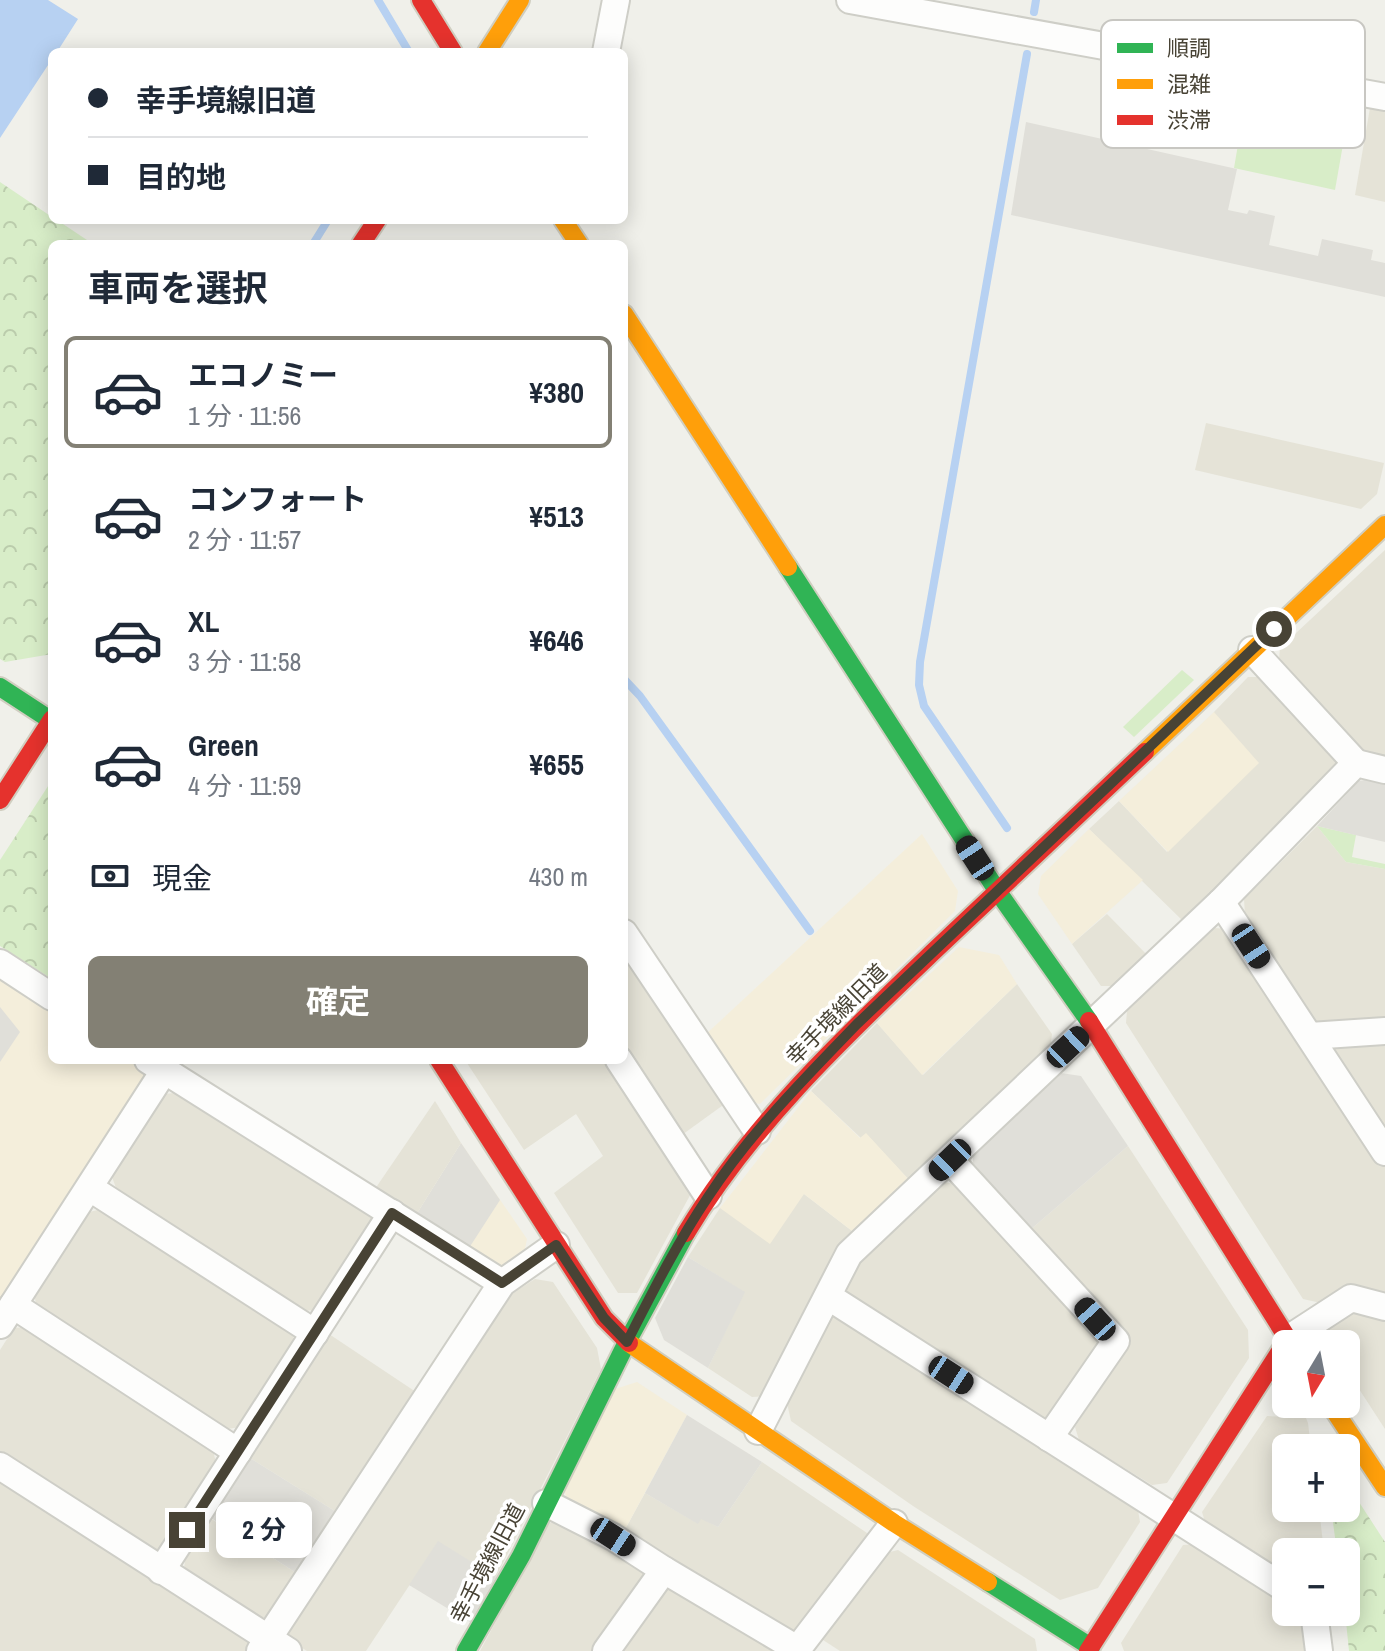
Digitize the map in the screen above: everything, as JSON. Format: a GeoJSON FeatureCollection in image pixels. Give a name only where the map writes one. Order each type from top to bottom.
{"type":"FeatureCollection","features":[{"type":"Feature","properties":{"kind":"street"},"geometry":{"type":"LineString","coordinates":[[421,0],[451,48]]}},
{"type":"Feature","properties":{"kind":"street"},"geometry":{"type":"LineString","coordinates":[[490,48],[520,0]]}},
{"type":"Feature","properties":{"kind":"street"},"geometry":{"type":"LineString","coordinates":[[607,48],[616,0]]}},
{"type":"Feature","properties":{"kind":"street"},"geometry":{"type":"LineString","coordinates":[[850,0],[1101,46]]}},
{"type":"Feature","properties":{"kind":"street"},"geometry":{"type":"LineString","coordinates":[[1365,93],[1385,97]]}},
{"type":"Feature","properties":{"kind":"street"},"geometry":{"type":"LineString","coordinates":[[628,320],[998,892],[1092,1026],[1282,1330]]}},
{"type":"Feature","properties":{"kind":"street","name":"幸手境線旧道"},"geometry":{"type":"LineString","coordinates":[[466,1651],[504,1588],[678,1246],[708,1196],[757,1131],[857,1024],[1385,525]]}},
{"type":"Feature","properties":{"kind":"street"},"geometry":{"type":"LineString","coordinates":[[1252,650],[1356,763],[1385,770]]}},
{"type":"Feature","properties":{"kind":"street"},"geometry":{"type":"LineString","coordinates":[[0,687],[48,717]]}},
{"type":"Feature","properties":{"kind":"street"},"geometry":{"type":"LineString","coordinates":[[0,800],[48,726]]}},
{"type":"Feature","properties":{"kind":"street"},"geometry":{"type":"LineString","coordinates":[[758,1431],[849,1254],[1221,902],[1356,763]]}},
{"type":"Feature","properties":{"kind":"street"},"geometry":{"type":"LineString","coordinates":[[1221,902],[1385,1152]]}},
{"type":"Feature","properties":{"kind":"street"},"geometry":{"type":"LineString","coordinates":[[628,939],[757,1131]]}},
{"type":"Feature","properties":{"kind":"street"},"geometry":{"type":"LineString","coordinates":[[0,963],[48,994]]}},
{"type":"Feature","properties":{"kind":"street"},"geometry":{"type":"LineString","coordinates":[[1310,1036],[1385,1031]]}},
{"type":"Feature","properties":{"kind":"street"},"geometry":{"type":"LineString","coordinates":[[442,1064],[604,1318],[627,1342],[894,1523],[1093,1650],[1175,1516],[1272,1368]]}},
{"type":"Feature","properties":{"kind":"street"},"geometry":{"type":"LineString","coordinates":[[622,1064],[708,1196]]}},
{"type":"Feature","properties":{"kind":"street"},"geometry":{"type":"LineString","coordinates":[[238,1452],[6,1315],[90,1188],[156,1066],[502,1283]]}},
{"type":"Feature","properties":{"kind":"street"},"geometry":{"type":"LineString","coordinates":[[950,1160],[1116,1341],[1049,1438]]}},
{"type":"Feature","properties":{"kind":"street"},"geometry":{"type":"LineString","coordinates":[[90,1188],[315,1333]]}},
{"type":"Feature","properties":{"kind":"street"},"geometry":{"type":"LineString","coordinates":[[161,1571],[392,1213]]}},
{"type":"Feature","properties":{"kind":"street"},"geometry":{"type":"LineString","coordinates":[[0,1466],[272,1647],[502,1283],[556,1245]]}},
{"type":"Feature","properties":{"kind":"street"},"geometry":{"type":"LineString","coordinates":[[829,1297],[1272,1580]]}},
{"type":"Feature","properties":{"kind":"street"},"geometry":{"type":"LineString","coordinates":[[1306,1330],[1351,1298],[1385,1307]]}},
{"type":"Feature","properties":{"kind":"street"},"geometry":{"type":"LineString","coordinates":[[1339,1418],[1385,1487]]}},
{"type":"Feature","properties":{"kind":"street"},"geometry":{"type":"LineString","coordinates":[[546,1503],[613,1537],[664,1570],[806,1647],[894,1523]]}},
{"type":"Feature","properties":{"kind":"street"},"geometry":{"type":"LineString","coordinates":[[606,1651],[664,1570]]}},
{"type":"Feature","properties":{"kind":"street"},"geometry":{"type":"LineString","coordinates":[[1316,1626],[1319,1651]]}},
{"type":"Feature","properties":{"kind":"shaded area"},"geometry":{"type":"Polygon","coordinates":[[[1371,102],[1385,104],[1385,202],[1355,195],[1371,102]]]}},
{"type":"Feature","properties":{"kind":"shaded area"},"geometry":{"type":"Polygon","coordinates":[[[1026,122],[1101,139],[1101,148],[1143,148],[1237,169],[1228,210],[1247,214],[1249,210],[1275,216],[1269,245],[1318,256],[1322,239],[1373,250],[1371,260],[1385,263],[1385,297],[1011,215],[1026,122]]]}},
{"type":"Feature","properties":{"kind":"shaded area"},"geometry":{"type":"Polygon","coordinates":[[[1206,423],[1384,463],[1377,494],[1361,509],[1195,470],[1206,423]]]}},
{"type":"Feature","properties":{"kind":"shaded area"},"geometry":{"type":"Polygon","coordinates":[[[1385,550],[1385,759],[1366,755],[1279,660],[1280,648],[1385,550]]]}},
{"type":"Feature","properties":{"kind":"shaded area"},"geometry":{"type":"Polygon","coordinates":[[[1248,677],[1262,677],[1339,759],[1337,770],[1185,923],[1089,829],[1119,801],[1167,852],[1214,712],[1248,677]]]}},
{"type":"Feature","properties":{"kind":"shaded area"},"geometry":{"type":"Polygon","coordinates":[[[1214,712],[1259,763],[1168,852],[1119,801],[1214,712]]]}},
{"type":"Feature","properties":{"kind":"shaded area"},"geometry":{"type":"Polygon","coordinates":[[[1370,779],[1385,782],[1385,842],[1317,826],[1359,781],[1370,779]]]}},
{"type":"Feature","properties":{"kind":"shaded area"},"geometry":{"type":"Polygon","coordinates":[[[1317,826],[1346,862],[1385,869],[1385,1020],[1323,1024],[1313,1020],[1245,915],[1244,899],[1317,826]]]}},
{"type":"Feature","properties":{"kind":"shaded area"},"geometry":{"type":"Polygon","coordinates":[[[1089,829],[1143,880],[1072,944],[1038,894],[1041,876],[1089,829]]]}},
{"type":"Feature","properties":{"kind":"shaded area"},"geometry":{"type":"Polygon","coordinates":[[[922,834],[958,891],[955,911],[760,1104],[748,1102],[705,1035],[922,834]]]}},
{"type":"Feature","properties":{"kind":"shaded area"},"geometry":{"type":"Polygon","coordinates":[[[1107,914],[1150,958],[1121,986],[1101,986],[1072,944],[1107,914]]]}},
{"type":"Feature","properties":{"kind":"shaded area"},"geometry":{"type":"Polygon","coordinates":[[[1215,928],[1227,929],[1379,1166],[1385,1167],[1385,1296],[1321,1303],[1303,1299],[1126,1023],[1127,1011],[1215,928]]]}},
{"type":"Feature","properties":{"kind":"shaded area"},"geometry":{"type":"Polygon","coordinates":[[[959,947],[999,955],[1017,984],[922,1075],[877,1023],[959,947]]]}},
{"type":"Feature","properties":{"kind":"shaded area"},"geometry":{"type":"Polygon","coordinates":[[[628,955],[726,1103],[679,1137],[628,1061],[628,955]]]}},
{"type":"Feature","properties":{"kind":"shaded area"},"geometry":{"type":"Polygon","coordinates":[[[0,974],[48,1004],[48,1064],[142,1064],[147,1080],[0,1304],[0,974]]]}},
{"type":"Feature","properties":{"kind":"shaded area"},"geometry":{"type":"Polygon","coordinates":[[[1017,984],[1052,1034],[1050,1050],[911,1182],[866,1134],[861,1138],[811,1091],[877,1023],[923,1075],[1017,984]]]}},
{"type":"Feature","properties":{"kind":"shaded area"},"geometry":{"type":"Polygon","coordinates":[[[0,1007],[20,1032],[0,1062],[0,1007]]]}},
{"type":"Feature","properties":{"kind":"shaded area"},"geometry":{"type":"Polygon","coordinates":[[[1385,1038],[1385,1137],[1334,1053],[1338,1040],[1385,1038]]]}},
{"type":"Feature","properties":{"kind":"shaded area"},"geometry":{"type":"Polygon","coordinates":[[[468,1064],[611,1064],[694,1188],[637,1293],[618,1293],[554,1193],[603,1156],[576,1114],[524,1150],[468,1064]]]}},
{"type":"Feature","properties":{"kind":"shaded area"},"geometry":{"type":"Polygon","coordinates":[[[1061,1073],[1081,1076],[1128,1146],[1030,1230],[973,1163],[973,1155],[1061,1073]]]}},
{"type":"Feature","properties":{"kind":"shaded area"},"geometry":{"type":"Polygon","coordinates":[[[811,1091],[860,1138],[866,1133],[911,1182],[856,1234],[804,1194],[770,1244],[720,1208],[811,1091]]]}},
{"type":"Feature","properties":{"kind":"shaded area"},"geometry":{"type":"Polygon","coordinates":[[[182,1092],[370,1212],[373,1225],[316,1310],[303,1311],[116,1188],[112,1177],[165,1094],[182,1092]]]}},
{"type":"Feature","properties":{"kind":"shaded area"},"geometry":{"type":"Polygon","coordinates":[[[435,1101],[461,1143],[416,1215],[375,1189],[435,1101]]]}},
{"type":"Feature","properties":{"kind":"shaded area"},"geometry":{"type":"Polygon","coordinates":[[[461,1143],[527,1239],[523,1259],[511,1267],[499,1267],[416,1215],[461,1143]]]}},
{"type":"Feature","properties":{"kind":"shaded area"},"geometry":{"type":"Polygon","coordinates":[[[461,1143],[500,1200],[469,1248],[416,1215],[461,1143]]]}},
{"type":"Feature","properties":{"kind":"shaded area"},"geometry":{"type":"Polygon","coordinates":[[[1128,1146],[1248,1330],[1249,1358],[1167,1483],[1152,1485],[1079,1440],[1075,1427],[1131,1340],[1030,1230],[1128,1146]]]}},
{"type":"Feature","properties":{"kind":"shaded area"},"geometry":{"type":"Polygon","coordinates":[[[944,1182],[955,1184],[1095,1335],[1099,1347],[1048,1420],[1037,1421],[849,1298],[845,1288],[858,1264],[944,1182]]]}},
{"type":"Feature","properties":{"kind":"shaded area"},"geometry":{"type":"Polygon","coordinates":[[[804,1194],[856,1234],[767,1396],[752,1397],[708,1368],[744,1292],[688,1257],[720,1208],[804,1194]]]}},
{"type":"Feature","properties":{"kind":"shaded area"},"geometry":{"type":"Polygon","coordinates":[[[102,1209],[291,1330],[295,1342],[241,1427],[227,1429],[37,1308],[34,1294],[85,1213],[102,1209]]]}},
{"type":"Feature","properties":{"kind":"shaded area"},"geometry":{"type":"Polygon","coordinates":[[[688,1257],[745,1292],[708,1368],[664,1340],[655,1318],[688,1257]]]}},
{"type":"Feature","properties":{"kind":"shaded area"},"geometry":{"type":"Polygon","coordinates":[[[535,1279],[553,1282],[597,1348],[601,1369],[496,1577],[438,1542],[366,1651],[307,1651],[291,1641],[288,1631],[505,1298],[535,1279]]]}},
{"type":"Feature","properties":{"kind":"shaded area"},"geometry":{"type":"Polygon","coordinates":[[[1353,1313],[1385,1321],[1385,1429],[1360,1391],[1360,1330],[1329,1330],[1330,1323],[1337,1317],[1353,1313]]]}},
{"type":"Feature","properties":{"kind":"shaded area"},"geometry":{"type":"Polygon","coordinates":[[[842,1315],[1137,1504],[1140,1522],[1098,1588],[1060,1600],[913,1506],[791,1421],[787,1403],[830,1318],[842,1315]]]}},
{"type":"Feature","properties":{"kind":"shaded area"},"geometry":{"type":"Polygon","coordinates":[[[26,1327],[213,1450],[216,1463],[164,1548],[149,1551],[0,1453],[0,1350],[14,1328],[26,1327]]]}},
{"type":"Feature","properties":{"kind":"shaded area"},"geometry":{"type":"Polygon","coordinates":[[[329,1334],[416,1392],[338,1513],[250,1458],[329,1334]]]}},
{"type":"Feature","properties":{"kind":"shaded area"},"geometry":{"type":"Polygon","coordinates":[[[637,1382],[687,1415],[622,1535],[568,1505],[564,1489],[615,1389],[637,1382]]]}},
{"type":"Feature","properties":{"kind":"shaded area"},"geometry":{"type":"Polygon","coordinates":[[[687,1415],[762,1462],[718,1527],[701,1519],[698,1524],[645,1493],[687,1415]]]}},
{"type":"Feature","properties":{"kind":"shaded area"},"geometry":{"type":"Polygon","coordinates":[[[1267,1416],[1306,1418],[1309,1434],[1272,1434],[1272,1522],[1321,1522],[1322,1538],[1272,1538],[1272,1564],[1205,1522],[1202,1512],[1267,1416]]]}},
{"type":"Feature","properties":{"kind":"shaded area"},"geometry":{"type":"Polygon","coordinates":[[[250,1458],[338,1513],[298,1574],[211,1518],[250,1458]]]}},
{"type":"Feature","properties":{"kind":"shaded area"},"geometry":{"type":"Polygon","coordinates":[[[762,1462],[867,1533],[870,1546],[797,1635],[622,1535],[645,1493],[697,1523],[701,1518],[718,1527],[762,1462]]]}},
{"type":"Feature","properties":{"kind":"shaded area"},"geometry":{"type":"Polygon","coordinates":[[[0,1480],[246,1637],[248,1647],[245,1651],[0,1651],[0,1480]]]}},
{"type":"Feature","properties":{"kind":"shaded area"},"geometry":{"type":"Polygon","coordinates":[[[210,1518],[298,1574],[271,1616],[259,1618],[184,1569],[185,1560],[210,1518]]]}},
{"type":"Feature","properties":{"kind":"shaded area"},"geometry":{"type":"Polygon","coordinates":[[[565,1519],[645,1566],[648,1579],[600,1651],[480,1651],[549,1523],[565,1519]]]}},
{"type":"Feature","properties":{"kind":"shaded area"},"geometry":{"type":"Polygon","coordinates":[[[438,1541],[496,1577],[470,1622],[409,1585],[438,1541]]]}},
{"type":"Feature","properties":{"kind":"shaded area"},"geometry":{"type":"Polygon","coordinates":[[[1197,1544],[1272,1592],[1272,1626],[1307,1626],[1310,1651],[1124,1651],[1121,1643],[1183,1545],[1197,1544]]]}},
{"type":"Feature","properties":{"kind":"shaded area"},"geometry":{"type":"Polygon","coordinates":[[[898,1550],[1035,1639],[1037,1651],[840,1651],[823,1640],[822,1629],[882,1554],[898,1550]]]}},
{"type":"Feature","properties":{"kind":"shaded area"},"geometry":{"type":"Polygon","coordinates":[[[671,1583],[777,1651],[617,1651],[660,1586],[671,1583]]]}},
{"type":"Feature","properties":{"kind":"green space"},"geometry":{"type":"Polygon","coordinates":[[[1237,148],[1342,148],[1335,190],[1234,168],[1237,148]]]}},
{"type":"Feature","properties":{"kind":"green space"},"geometry":{"type":"Polygon","coordinates":[[[0,182],[48,214],[48,224],[63,224],[87,240],[48,240],[48,655],[5,662],[0,659],[0,182]]]}},
{"type":"Feature","properties":{"kind":"green space"},"geometry":{"type":"Polygon","coordinates":[[[1182,670],[1194,680],[1134,737],[1123,727],[1182,670]]]}},
{"type":"Feature","properties":{"kind":"green space"},"geometry":{"type":"Polygon","coordinates":[[[48,786],[48,976],[0,946],[0,860],[48,786]]]}},
{"type":"Feature","properties":{"kind":"green space"},"geometry":{"type":"Polygon","coordinates":[[[1317,826],[1356,835],[1352,857],[1385,864],[1385,869],[1346,862],[1317,826]]]}},
{"type":"Feature","properties":{"kind":"green space"},"geometry":{"type":"Polygon","coordinates":[[[1360,1504],[1385,1542],[1385,1651],[1349,1651],[1346,1626],[1360,1626],[1360,1538],[1335,1538],[1333,1522],[1360,1522],[1360,1504]]]}},
{"type":"Feature","properties":{"kind":"water"},"geometry":{"type":"Polygon","coordinates":[[[0,0],[48,0],[78,19],[60,48],[48,48],[48,65],[0,138],[0,0]]]}},
{"type":"Feature","properties":{"kind":"waterway"},"geometry":{"type":"LineString","coordinates":[[378,0],[407,48]]}},
{"type":"Feature","properties":{"kind":"waterway"},"geometry":{"type":"LineString","coordinates":[[1034,12],[1036,0]]}},
{"type":"Feature","properties":{"kind":"waterway"},"geometry":{"type":"LineString","coordinates":[[1007,828],[924,706],[919,685],[920,662],[1027,54]]}},
{"type":"Feature","properties":{"kind":"waterway"},"geometry":{"type":"LineString","coordinates":[[316,240],[326,224]]}},
{"type":"Feature","properties":{"kind":"waterway"},"geometry":{"type":"LineString","coordinates":[[628,683],[810,931]]}},
{"type":"Feature","properties":{"kind":"traffic: fast"},"geometry":{"type":"LineString","coordinates":[[788,567],[998,892],[1089,1021]]}},
{"type":"Feature","properties":{"kind":"traffic: fast"},"geometry":{"type":"LineString","coordinates":[[0,687],[48,718]]}},
{"type":"Feature","properties":{"kind":"traffic: fast"},"geometry":{"type":"LineString","coordinates":[[466,1651],[521,1556],[627,1342],[686,1233]]}},
{"type":"Feature","properties":{"kind":"traffic: fast"},"geometry":{"type":"LineString","coordinates":[[988,1582],[1091,1647]]}},
{"type":"Feature","properties":{"kind":"traffic: slow"},"geometry":{"type":"LineString","coordinates":[[490,48],[520,0]]}},
{"type":"Feature","properties":{"kind":"traffic: slow"},"geometry":{"type":"LineString","coordinates":[[566,224],[576,240]]}},
{"type":"Feature","properties":{"kind":"traffic: slow"},"geometry":{"type":"LineString","coordinates":[[628,320],[788,567]]}},
{"type":"Feature","properties":{"kind":"traffic: slow"},"geometry":{"type":"LineString","coordinates":[[1145,752],[1385,525]]}},
{"type":"Feature","properties":{"kind":"traffic: slow"},"geometry":{"type":"LineString","coordinates":[[629,1343],[894,1523],[988,1582]]}},
{"type":"Feature","properties":{"kind":"traffic: slow"},"geometry":{"type":"LineString","coordinates":[[1339,1418],[1385,1487]]}},
{"type":"Feature","properties":{"kind":"traffic: jam"},"geometry":{"type":"LineString","coordinates":[[421,0],[451,48]]}},
{"type":"Feature","properties":{"kind":"traffic: jam"},"geometry":{"type":"LineString","coordinates":[[364,240],[374,224]]}},
{"type":"Feature","properties":{"kind":"traffic: jam"},"geometry":{"type":"LineString","coordinates":[[0,800],[48,725]]}},
{"type":"Feature","properties":{"kind":"traffic: jam"},"geometry":{"type":"LineString","coordinates":[[686,1233],[739,1156],[832,1050],[1145,752]]}},
{"type":"Feature","properties":{"kind":"traffic: jam"},"geometry":{"type":"LineString","coordinates":[[1089,1021],[1282,1330]]}},
{"type":"Feature","properties":{"kind":"traffic: jam"},"geometry":{"type":"LineString","coordinates":[[442,1064],[604,1318],[629,1343]]}},
{"type":"Feature","properties":{"kind":"traffic: jam"},"geometry":{"type":"LineString","coordinates":[[1088,1651],[1272,1364]]}},
{"type":"Feature","properties":{"kind":"route"},"geometry":{"type":"LineString","coordinates":[[187,1530],[392,1213],[502,1283],[556,1245],[604,1318],[627,1342],[708,1196],[757,1131],[797,1086],[857,1024],[1274,629]]}}]}
